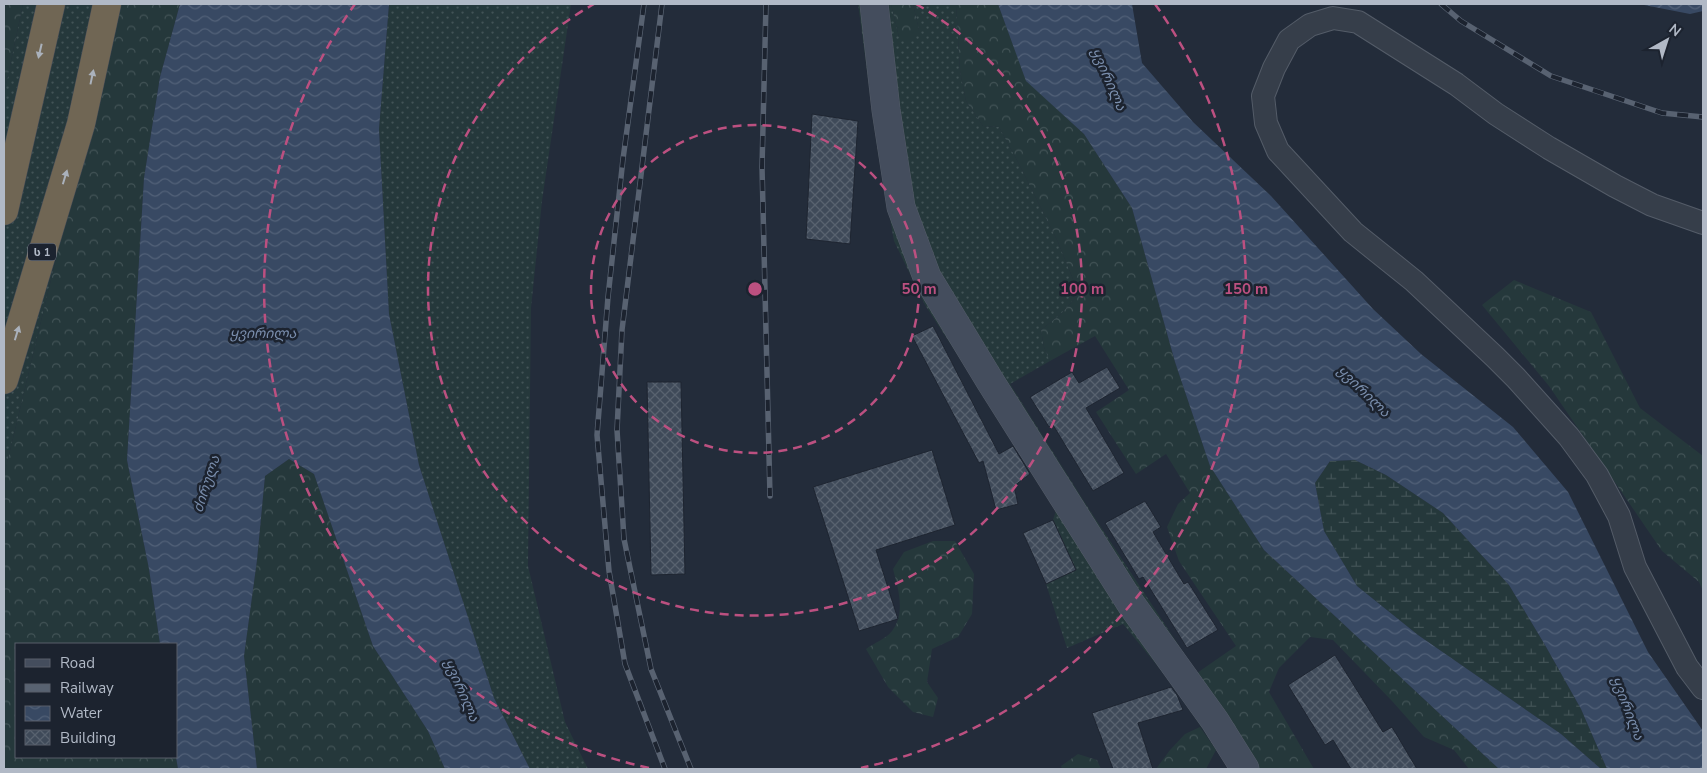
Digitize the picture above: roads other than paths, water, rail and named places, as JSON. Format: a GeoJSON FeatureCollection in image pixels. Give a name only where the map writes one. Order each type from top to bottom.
{"type":"FeatureCollection","features":[{"type":"Feature","properties":{"kind":"highway"},"geometry":{"type":"LineString","coordinates":[[4,211],[51,4]]}},
{"type":"Feature","properties":{"kind":"highway","name":"ს 1"},"geometry":{"type":"LineString","coordinates":[[4,380],[81,124],[107,4]]}},
{"type":"Feature","properties":{"kind":"street"},"geometry":{"type":"LineString","coordinates":[[874,4],[886,110],[901,207],[928,277],[990,381],[1131,604],[1215,721],[1245,769]]}},
{"type":"Feature","properties":{"kind":"street"},"geometry":{"type":"LineString","coordinates":[[1703,223],[1652,205],[1549,148],[1496,114],[1456,84],[1358,22],[1332,18],[1310,25],[1289,40],[1274,68],[1263,96],[1266,123],[1278,150],[1353,232],[1414,281],[1495,357],[1569,437],[1597,475],[1619,516],[1635,567],[1687,667],[1703,688]]}},
{"type":"Feature","properties":{"kind":"water","name":"ყვირილა"},"geometry":{"type":"Polygon","coordinates":[[[180,4],[389,4],[379,129],[389,314],[419,465],[494,698],[530,769],[445,769],[428,731],[373,646],[314,474],[289,459],[265,476],[257,560],[244,656],[257,769],[178,769],[176,758],[178,758],[178,643],[160,643],[149,569],[127,460],[144,178],[160,77],[180,4]]]}},
{"type":"Feature","properties":{"kind":"water","name":"ყვირილა"},"geometry":{"type":"Polygon","coordinates":[[[998,4],[1132,4],[1142,63],[1193,122],[1271,196],[1373,309],[1421,354],[1513,427],[1568,492],[1648,652],[1703,731],[1703,769],[1607,769],[1581,709],[1509,585],[1443,513],[1386,475],[1355,460],[1330,461],[1315,483],[1324,531],[1357,586],[1418,635],[1561,734],[1601,769],[1499,769],[1264,550],[1210,466],[1175,362],[1132,208],[1084,134],[1026,81],[998,4]]]}},
{"type":"Feature","properties":{"kind":"water"},"geometry":{"type":"Polygon","coordinates":[[[1639,4],[1703,4],[1703,11],[1690,14],[1639,4]]]}},
{"type":"Feature","properties":{"kind":"railway"},"geometry":{"type":"LineString","coordinates":[[644,4],[623,159],[608,297],[597,435],[609,571],[625,664],[665,769]]}},
{"type":"Feature","properties":{"kind":"railway"},"geometry":{"type":"LineString","coordinates":[[662,4],[622,330],[617,430],[624,539],[651,669],[691,769]]}},
{"type":"Feature","properties":{"kind":"railway"},"geometry":{"type":"LineString","coordinates":[[766,4],[762,167],[770,496]]}},
{"type":"Feature","properties":{"kind":"railway"},"geometry":{"type":"LineString","coordinates":[[1441,4],[1461,21],[1551,76],[1662,113],[1703,117]]}},
{"type":"Feature","properties":{"kind":"water label","name":"ძირულა"},"geometry":{"type":"Point","coordinates":[206,484]}}]}
